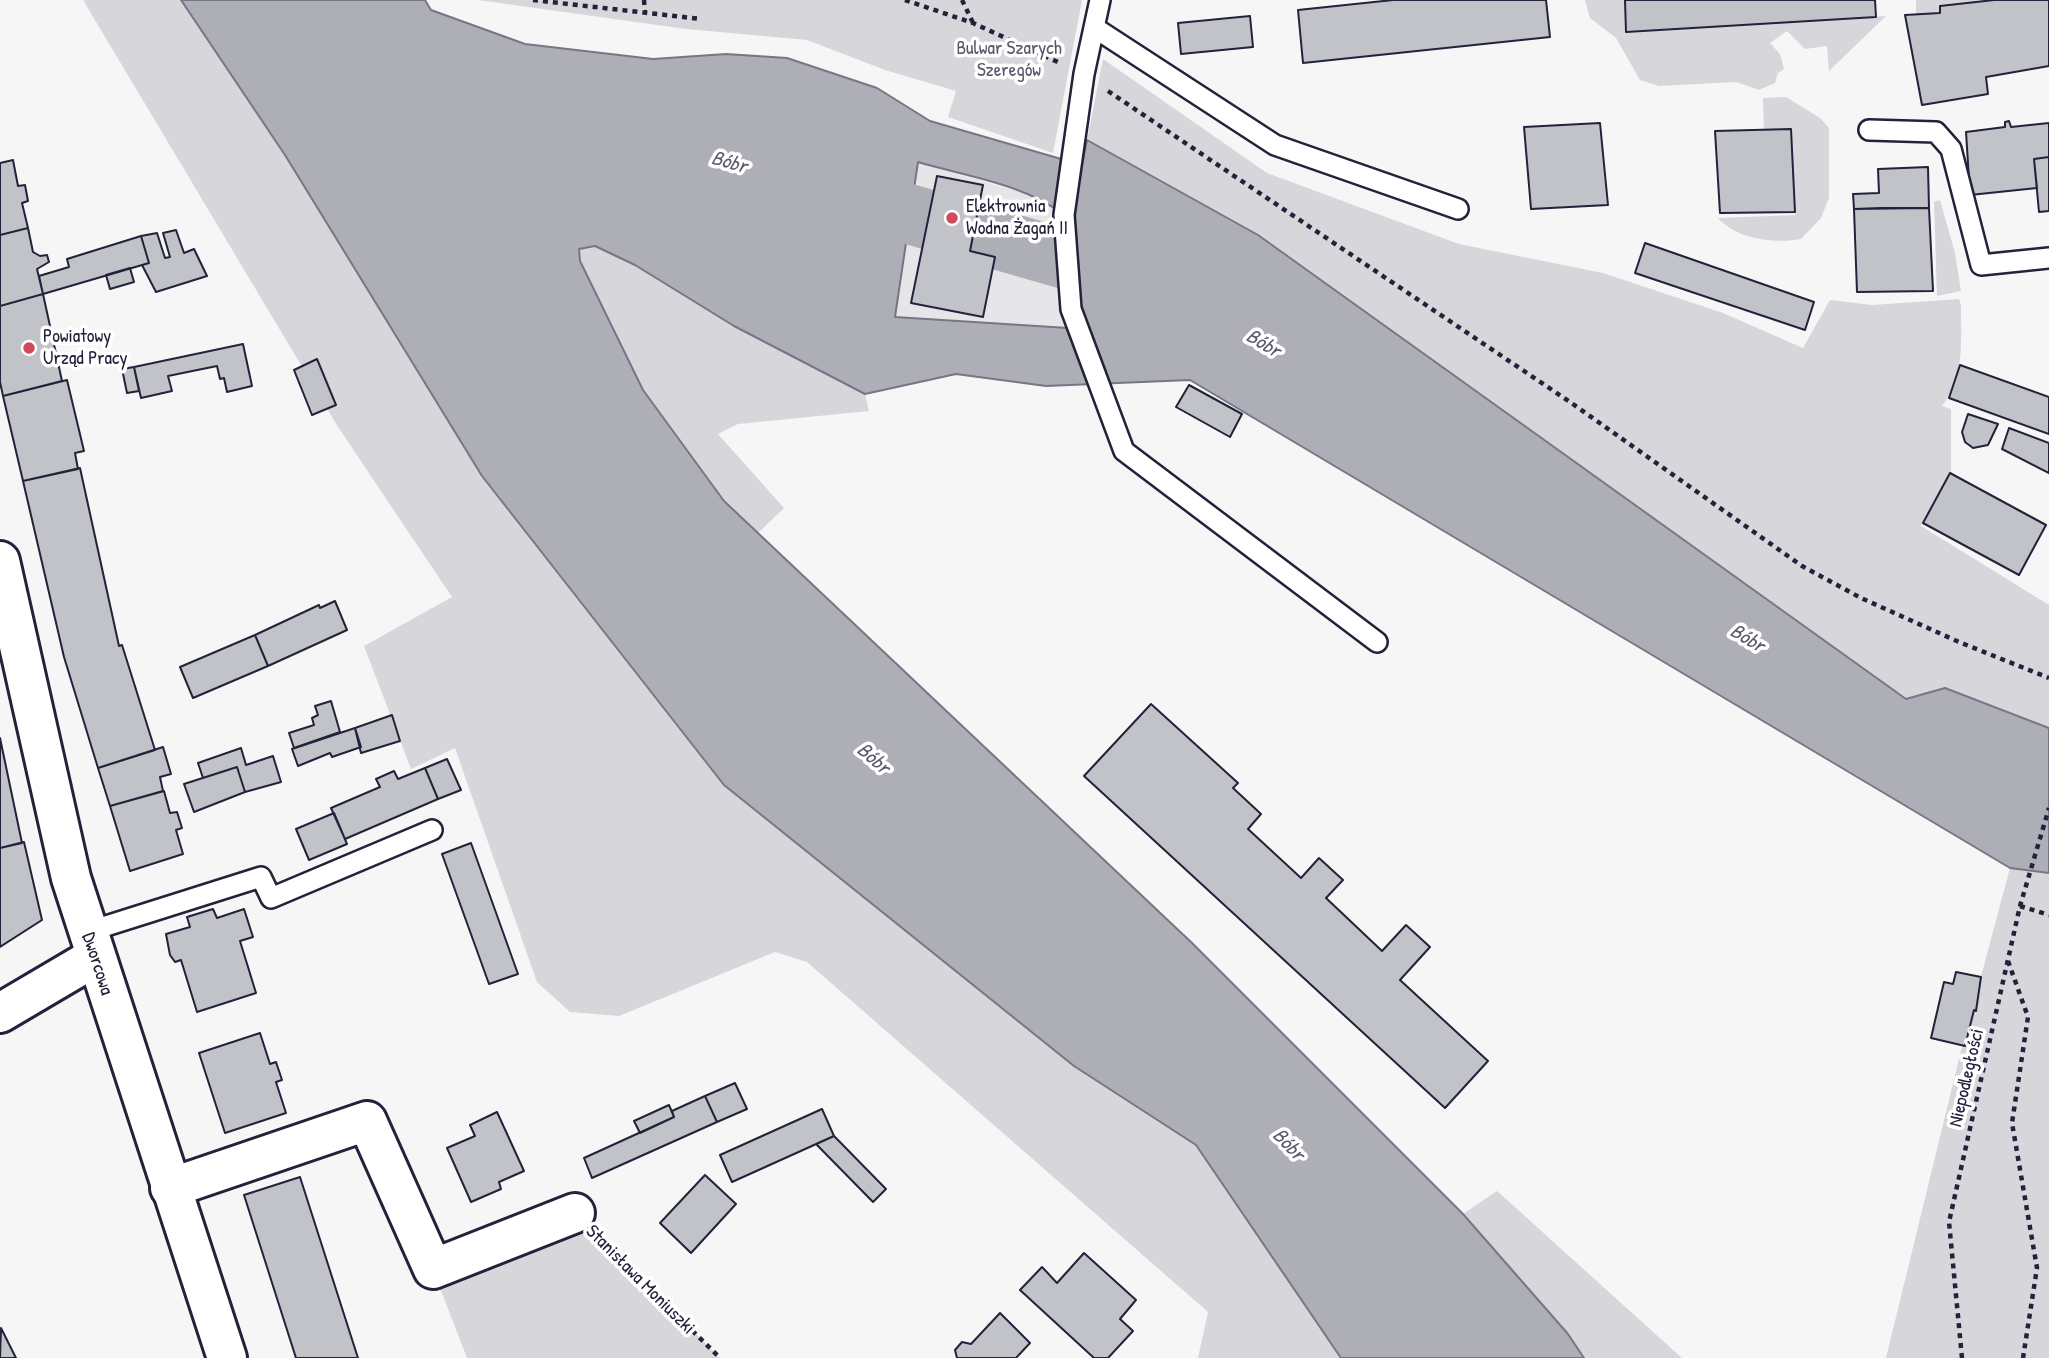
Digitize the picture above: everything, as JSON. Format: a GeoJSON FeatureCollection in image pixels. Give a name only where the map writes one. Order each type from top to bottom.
{"type":"FeatureCollection","features":[{"type":"Feature","properties":{"kind":"street","name":"Dworcowa"},"geometry":{"type":"LineString","coordinates":[[0,561],[71,878],[227,1358]]}},
{"type":"Feature","properties":{"kind":"street"},"geometry":{"type":"LineString","coordinates":[[0,1013],[91,944]]}},
{"type":"Feature","properties":{"kind":"street","name":"Stanisława Moniuszki"},"geometry":{"type":"LineString","coordinates":[[170,1188],[367,1121],[433,1269],[575,1213]]}},
{"type":"Feature","properties":{"kind":"lane"},"geometry":{"type":"LineString","coordinates":[[1100,0],[1084,74],[1065,215],[1071,309],[1124,451],[1377,642]]}},
{"type":"Feature","properties":{"kind":"lane"},"geometry":{"type":"LineString","coordinates":[[1095,28],[1275,145],[1458,209]]}},
{"type":"Feature","properties":{"kind":"lane"},"geometry":{"type":"LineString","coordinates":[[1869,130],[1936,132],[1951,149],[1981,265],[2049,258]]}},
{"type":"Feature","properties":{"kind":"lane"},"geometry":{"type":"LineString","coordinates":[[91,944],[261,877],[271,898],[432,830]]}},
{"type":"Feature","properties":{"kind":"path"},"geometry":{"type":"LineString","coordinates":[[533,0],[701,19]]}},
{"type":"Feature","properties":{"kind":"path"},"geometry":{"type":"LineString","coordinates":[[645,0],[645,13]]}},
{"type":"Feature","properties":{"kind":"path"},"geometry":{"type":"LineString","coordinates":[[905,0],[974,23],[1084,74],[1570,402],[1802,566],[1861,598],[1959,642],[2049,678]]}},
{"type":"Feature","properties":{"kind":"path"},"geometry":{"type":"LineString","coordinates":[[962,0],[974,23]]}},
{"type":"Feature","properties":{"kind":"path","name":"Niepodległości"},"geometry":{"type":"LineString","coordinates":[[1962,1358],[1949,1222],[2020,906],[2049,808]]}},
{"type":"Feature","properties":{"kind":"path"},"geometry":{"type":"LineString","coordinates":[[2020,906],[2049,915]]}},
{"type":"Feature","properties":{"kind":"path"},"geometry":{"type":"LineString","coordinates":[[2007,960],[2028,1017],[2012,1123],[2036,1268],[2023,1358]]}},
{"type":"Feature","properties":{"kind":"path","name":"Stanisława Moniuszki"},"geometry":{"type":"LineString","coordinates":[[575,1213],[720,1358]]}},
{"type":"Feature","properties":{"kind":"shaded area","name":"Elektrownia Wodna Żagań II"},"geometry":{"type":"Polygon","coordinates":[[[918,162],[1027,194],[1049,203],[1064,215],[1069,328],[895,318],[918,162]]]}},
{"type":"Feature","properties":{"kind":"green space"},"geometry":{"type":"Polygon","coordinates":[[[83,0],[181,0],[285,155],[482,476],[724,785],[1074,1066],[1196,1145],[1341,1358],[1198,1358],[1208,1312],[807,962],[775,952],[619,1016],[570,1012],[537,982],[455,748],[411,769],[364,646],[452,597],[338,427],[83,0]]]}},
{"type":"Feature","properties":{"kind":"green space","name":"Bulwar Szarych Szeregów"},"geometry":{"type":"Polygon","coordinates":[[[478,0],[1082,0],[1053,153],[948,117],[956,91],[885,70],[807,40],[686,29],[478,0]]]}},
{"type":"Feature","properties":{"kind":"green space"},"geometry":{"type":"Polygon","coordinates":[[[1585,0],[1625,0],[1627,32],[1886,16],[1829,71],[1827,46],[1805,49],[1787,31],[1770,43],[1780,54],[1784,69],[1778,73],[1775,83],[1759,90],[1736,82],[1659,86],[1640,80],[1616,38],[1590,18],[1585,0]]]}},
{"type":"Feature","properties":{"kind":"green space"},"geometry":{"type":"Polygon","coordinates":[[[1916,0],[1994,0],[1940,6],[1940,13],[1916,15],[1916,0]]]}},
{"type":"Feature","properties":{"kind":"green space"},"geometry":{"type":"Polygon","coordinates":[[[1103,59],[1267,173],[1459,244],[1603,273],[1723,313],[1803,348],[1830,300],[1872,305],[1959,299],[1961,331],[1958,371],[1955,383],[1942,406],[1951,409],[1951,475],[1921,526],[2049,605],[2049,728],[1945,688],[1906,699],[1258,235],[1087,140],[1103,59]]]}},
{"type":"Feature","properties":{"kind":"green space"},"geometry":{"type":"Polygon","coordinates":[[[1786,97],[1820,118],[1829,128],[1829,198],[1821,218],[1801,239],[1780,241],[1756,238],[1735,231],[1718,218],[1795,215],[1791,130],[1764,131],[1763,98],[1786,97]]]}},
{"type":"Feature","properties":{"kind":"green space"},"geometry":{"type":"Polygon","coordinates":[[[1940,200],[1955,253],[1961,291],[1937,296],[1934,202],[1940,200]]]}},
{"type":"Feature","properties":{"kind":"green space"},"geometry":{"type":"Polygon","coordinates":[[[594,246],[635,265],[734,326],[865,394],[869,411],[738,424],[718,434],[784,508],[758,533],[724,501],[643,390],[580,261],[579,249],[594,246]]]}},
{"type":"Feature","properties":{"kind":"green space"},"geometry":{"type":"Polygon","coordinates":[[[2010,868],[2049,873],[2049,1358],[1886,1358],[1960,1055],[2010,868]]]}},
{"type":"Feature","properties":{"kind":"green space"},"geometry":{"type":"Polygon","coordinates":[[[1497,1191],[1682,1358],[1584,1358],[1568,1334],[1463,1214],[1497,1191]]]}},
{"type":"Feature","properties":{"kind":"green space"},"geometry":{"type":"Polygon","coordinates":[[[575,1212],[720,1358],[467,1358],[433,1270],[575,1212]]]}},
{"type":"Feature","properties":{"kind":"water"},"geometry":{"type":"Polygon","coordinates":[[[181,0],[425,0],[431,10],[525,44],[653,59],[726,54],[787,58],[877,88],[930,121],[1082,165],[1087,140],[1258,235],[1906,699],[1945,688],[2049,728],[2049,873],[2010,868],[1190,380],[1046,386],[956,374],[865,394],[734,326],[635,265],[595,246],[579,249],[580,261],[643,390],[724,501],[1192,943],[1463,1214],[1568,1334],[1584,1358],[1341,1358],[1196,1145],[1074,1066],[724,785],[482,476],[285,155],[181,0]],[[918,162],[895,317],[1068,328],[1064,215],[1048,204],[1013,188],[918,162]]]}},
{"type":"Feature","properties":{"kind":"building"},"geometry":{"type":"Polygon","coordinates":[[[1393,0],[1546,0],[1550,37],[1303,63],[1298,10],[1393,0]]]}},
{"type":"Feature","properties":{"kind":"building"},"geometry":{"type":"Polygon","coordinates":[[[1625,0],[1875,0],[1876,17],[1626,32],[1625,0]]]}},
{"type":"Feature","properties":{"kind":"building"},"geometry":{"type":"Polygon","coordinates":[[[1994,0],[2049,0],[2049,66],[1986,77],[1988,94],[1922,105],[1905,15],[1940,13],[1940,6],[1994,0]]]}},
{"type":"Feature","properties":{"kind":"building"},"geometry":{"type":"Polygon","coordinates":[[[1250,16],[1253,47],[1181,54],[1178,23],[1250,16]]]}},
{"type":"Feature","properties":{"kind":"building"},"geometry":{"type":"Polygon","coordinates":[[[2009,121],[2011,127],[2049,123],[2049,157],[2034,159],[2037,188],[1970,195],[1966,132],[2005,127],[2005,122],[2009,121]]]}},
{"type":"Feature","properties":{"kind":"building"},"geometry":{"type":"Polygon","coordinates":[[[1600,123],[1608,205],[1531,209],[1524,127],[1600,123]]]}},
{"type":"Feature","properties":{"kind":"building"},"geometry":{"type":"Polygon","coordinates":[[[1791,129],[1795,212],[1720,213],[1715,131],[1791,129]]]}},
{"type":"Feature","properties":{"kind":"building"},"geometry":{"type":"Polygon","coordinates":[[[2049,157],[2049,211],[2039,212],[2034,159],[2049,157]]]}},
{"type":"Feature","properties":{"kind":"building"},"geometry":{"type":"Polygon","coordinates":[[[13,160],[18,186],[25,185],[28,201],[22,203],[28,228],[0,235],[0,163],[13,160]]]}},
{"type":"Feature","properties":{"kind":"building"},"geometry":{"type":"Polygon","coordinates":[[[1928,167],[1929,208],[1854,209],[1853,194],[1879,193],[1878,169],[1928,167]]]}},
{"type":"Feature","properties":{"kind":"building","name":"Elektrownia Wodna Żagań II"},"geometry":{"type":"Polygon","coordinates":[[[937,176],[983,185],[970,251],[995,257],[983,317],[911,303],[937,176]]]}},
{"type":"Feature","properties":{"kind":"building"},"geometry":{"type":"Polygon","coordinates":[[[1929,208],[1933,291],[1857,292],[1854,209],[1929,208]]]}},
{"type":"Feature","properties":{"kind":"building"},"geometry":{"type":"Polygon","coordinates":[[[28,228],[33,252],[40,256],[47,255],[49,262],[37,269],[43,294],[0,306],[0,235],[28,228]]]}},
{"type":"Feature","properties":{"kind":"building"},"geometry":{"type":"Polygon","coordinates":[[[176,230],[184,253],[194,249],[207,276],[156,292],[142,265],[149,263],[141,236],[157,233],[165,258],[170,257],[163,233],[176,230]]]}},
{"type":"Feature","properties":{"kind":"building"},"geometry":{"type":"Polygon","coordinates":[[[141,236],[149,263],[43,294],[39,276],[69,267],[67,259],[141,236]]]}},
{"type":"Feature","properties":{"kind":"building"},"geometry":{"type":"Polygon","coordinates":[[[1645,243],[1814,302],[1805,330],[1635,273],[1645,243]]]}},
{"type":"Feature","properties":{"kind":"building"},"geometry":{"type":"Polygon","coordinates":[[[130,268],[134,282],[110,289],[106,275],[130,268]]]}},
{"type":"Feature","properties":{"kind":"building"},"geometry":{"type":"Polygon","coordinates":[[[43,294],[62,381],[3,396],[0,382],[0,306],[43,294]]]}},
{"type":"Feature","properties":{"kind":"building"},"geometry":{"type":"Polygon","coordinates":[[[243,344],[252,386],[227,392],[224,378],[220,379],[217,366],[168,376],[172,391],[141,398],[134,367],[243,344]]]}},
{"type":"Feature","properties":{"kind":"building"},"geometry":{"type":"Polygon","coordinates":[[[317,359],[336,405],[312,415],[294,370],[317,359]]]}},
{"type":"Feature","properties":{"kind":"building"},"geometry":{"type":"Polygon","coordinates":[[[1960,365],[2049,397],[2049,434],[1949,398],[1960,365]]]}},
{"type":"Feature","properties":{"kind":"building"},"geometry":{"type":"Polygon","coordinates":[[[134,367],[139,391],[127,393],[122,369],[134,367]]]}},
{"type":"Feature","properties":{"kind":"building"},"geometry":{"type":"Polygon","coordinates":[[[67,380],[84,451],[75,453],[78,469],[23,481],[3,396],[67,380]]]}},
{"type":"Feature","properties":{"kind":"building"},"geometry":{"type":"Polygon","coordinates":[[[1189,385],[1242,414],[1230,437],[1176,407],[1189,385]]]}},
{"type":"Feature","properties":{"kind":"building"},"geometry":{"type":"Polygon","coordinates":[[[1968,414],[1998,424],[1988,445],[1973,448],[1965,442],[1962,432],[1968,414]]]}},
{"type":"Feature","properties":{"kind":"building"},"geometry":{"type":"Polygon","coordinates":[[[2009,428],[2049,443],[2049,473],[2002,449],[2009,428]]]}},
{"type":"Feature","properties":{"kind":"building"},"geometry":{"type":"Polygon","coordinates":[[[80,468],[119,646],[122,645],[155,750],[98,768],[64,657],[23,481],[80,468]]]}},
{"type":"Feature","properties":{"kind":"building"},"geometry":{"type":"Polygon","coordinates":[[[1950,473],[2046,525],[2019,575],[1923,523],[1950,473]]]}},
{"type":"Feature","properties":{"kind":"building"},"geometry":{"type":"Polygon","coordinates":[[[335,601],[347,630],[268,666],[255,635],[319,605],[320,608],[335,601]]]}},
{"type":"Feature","properties":{"kind":"building"},"geometry":{"type":"Polygon","coordinates":[[[255,635],[268,666],[193,698],[180,667],[255,635]]]}},
{"type":"Feature","properties":{"kind":"building"},"geometry":{"type":"Polygon","coordinates":[[[331,701],[340,732],[294,748],[289,733],[314,725],[312,718],[318,715],[315,706],[331,701]]]}},
{"type":"Feature","properties":{"kind":"building"},"geometry":{"type":"Polygon","coordinates":[[[1151,704],[1238,783],[1233,788],[1261,814],[1248,829],[1301,878],[1319,858],[1343,880],[1326,898],[1382,951],[1406,925],[1430,947],[1400,980],[1488,1061],[1445,1108],[1084,776],[1151,704]]]}},
{"type":"Feature","properties":{"kind":"building"},"geometry":{"type":"Polygon","coordinates":[[[392,715],[400,741],[361,753],[355,728],[392,715]]]}},
{"type":"Feature","properties":{"kind":"building"},"geometry":{"type":"Polygon","coordinates":[[[355,728],[361,747],[332,757],[330,753],[298,766],[292,749],[355,728]]]}},
{"type":"Feature","properties":{"kind":"building"},"geometry":{"type":"Polygon","coordinates":[[[0,738],[22,843],[0,848],[0,738]]]}},
{"type":"Feature","properties":{"kind":"building"},"geometry":{"type":"Polygon","coordinates":[[[163,747],[171,774],[160,777],[163,791],[110,806],[98,768],[163,747]]]}},
{"type":"Feature","properties":{"kind":"building"},"geometry":{"type":"Polygon","coordinates":[[[241,748],[246,765],[273,756],[281,782],[245,792],[237,767],[203,778],[198,763],[241,748]]]}},
{"type":"Feature","properties":{"kind":"building"},"geometry":{"type":"Polygon","coordinates":[[[447,759],[461,790],[438,799],[425,768],[447,759]]]}},
{"type":"Feature","properties":{"kind":"building"},"geometry":{"type":"Polygon","coordinates":[[[237,767],[245,792],[194,812],[184,784],[237,767]]]}},
{"type":"Feature","properties":{"kind":"building"},"geometry":{"type":"Polygon","coordinates":[[[425,768],[438,799],[345,839],[331,808],[380,787],[376,779],[394,771],[398,779],[425,768]]]}},
{"type":"Feature","properties":{"kind":"building"},"geometry":{"type":"Polygon","coordinates":[[[164,791],[170,813],[177,812],[182,828],[176,830],[183,854],[130,871],[110,806],[164,791]]]}},
{"type":"Feature","properties":{"kind":"building"},"geometry":{"type":"Polygon","coordinates":[[[334,813],[347,844],[309,860],[296,829],[334,813]]]}},
{"type":"Feature","properties":{"kind":"building"},"geometry":{"type":"Polygon","coordinates":[[[24,842],[42,920],[0,947],[0,848],[24,842]]]}},
{"type":"Feature","properties":{"kind":"building"},"geometry":{"type":"Polygon","coordinates":[[[471,843],[518,974],[489,984],[442,854],[471,843]]]}},
{"type":"Feature","properties":{"kind":"building"},"geometry":{"type":"Polygon","coordinates":[[[213,909],[217,918],[244,909],[253,937],[240,941],[256,993],[197,1012],[181,960],[175,962],[170,955],[166,934],[190,927],[187,917],[213,909]]]}},
{"type":"Feature","properties":{"kind":"building"},"geometry":{"type":"Polygon","coordinates":[[[1956,972],[1981,977],[1976,1011],[1974,1010],[1965,1046],[1931,1038],[1944,982],[1953,984],[1956,972]]]}},
{"type":"Feature","properties":{"kind":"building"},"geometry":{"type":"Polygon","coordinates":[[[260,1033],[270,1064],[276,1062],[282,1080],[276,1082],[286,1113],[225,1133],[199,1053],[260,1033]]]}},
{"type":"Feature","properties":{"kind":"building"},"geometry":{"type":"Polygon","coordinates":[[[735,1083],[747,1109],[717,1122],[705,1096],[735,1083]]]}},
{"type":"Feature","properties":{"kind":"building"},"geometry":{"type":"Polygon","coordinates":[[[705,1096],[717,1122],[592,1178],[584,1158],[674,1117],[672,1111],[705,1096]]]}},
{"type":"Feature","properties":{"kind":"building"},"geometry":{"type":"Polygon","coordinates":[[[669,1105],[674,1117],[640,1133],[634,1121],[669,1105]]]}},
{"type":"Feature","properties":{"kind":"building"},"geometry":{"type":"Polygon","coordinates":[[[822,1109],[834,1136],[732,1182],[720,1155],[822,1109]]]}},
{"type":"Feature","properties":{"kind":"building"},"geometry":{"type":"Polygon","coordinates":[[[497,1112],[524,1171],[499,1182],[501,1189],[471,1202],[447,1148],[475,1136],[470,1125],[497,1112]]]}},
{"type":"Feature","properties":{"kind":"building"},"geometry":{"type":"Polygon","coordinates":[[[834,1136],[886,1189],[873,1202],[816,1144],[834,1136]]]}},
{"type":"Feature","properties":{"kind":"building"},"geometry":{"type":"Polygon","coordinates":[[[705,1175],[736,1204],[691,1253],[660,1223],[705,1175]]]}},
{"type":"Feature","properties":{"kind":"building"},"geometry":{"type":"Polygon","coordinates":[[[300,1177],[358,1358],[296,1358],[244,1195],[300,1177]]]}},
{"type":"Feature","properties":{"kind":"building"},"geometry":{"type":"Polygon","coordinates":[[[1084,1253],[1136,1300],[1120,1319],[1133,1331],[1108,1358],[1094,1358],[1020,1290],[1042,1267],[1057,1283],[1084,1253]]]}},
{"type":"Feature","properties":{"kind":"building"},"geometry":{"type":"Polygon","coordinates":[[[1000,1313],[1030,1343],[1016,1358],[957,1358],[955,1350],[962,1342],[971,1344],[1000,1313]]]}},
{"type":"Feature","properties":{"kind":"building"},"geometry":{"type":"Polygon","coordinates":[[[1,1328],[16,1358],[0,1358],[1,1328]]]}},
{"type":"Feature","properties":{"kind":"waterway","name":"Bóbr"},"geometry":{"type":"LineString","coordinates":[[833,192],[1134,279]]}},
{"type":"Feature","properties":{"kind":"place","name":"Elektrownia Wodna Żagań II"},"geometry":{"type":"Point","coordinates":[952,218]}},
{"type":"Feature","properties":{"kind":"place","name":"Powiatowy Urząd Pracy"},"geometry":{"type":"Point","coordinates":[29,348]}}]}
